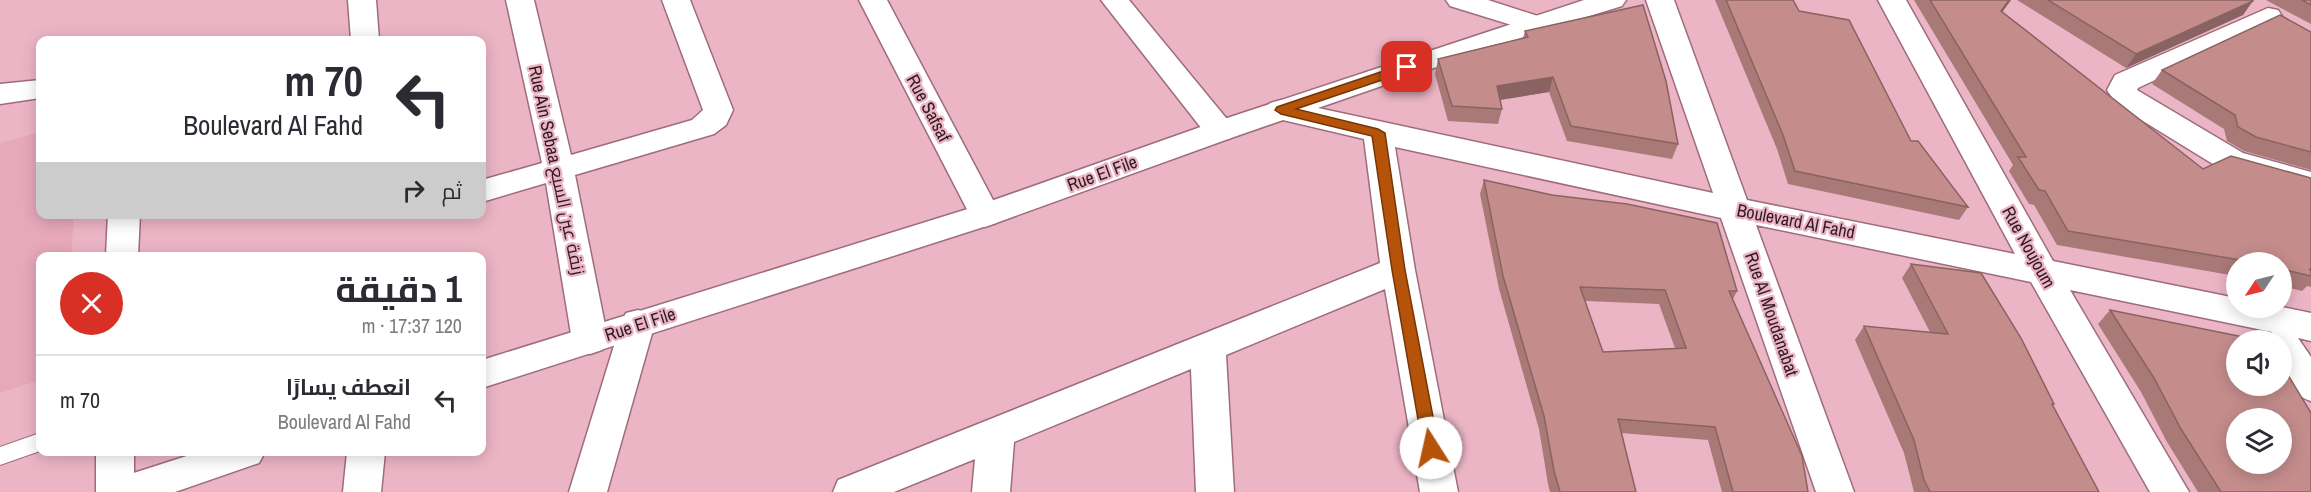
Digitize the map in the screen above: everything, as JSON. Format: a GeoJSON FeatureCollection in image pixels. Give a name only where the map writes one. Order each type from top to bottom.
{"type":"FeatureCollection","features":[{"type":"Feature","properties":{"kind":"street"},"geometry":{"type":"LineString","coordinates":[[362,0],[365,36]]}},
{"type":"Feature","properties":{"kind":"street","name":"Rue Ain Sebaa زنقة عين السبع"},"geometry":{"type":"LineString","coordinates":[[520,0],[559,170],[591,340]]}},
{"type":"Feature","properties":{"kind":"street"},"geometry":{"type":"LineString","coordinates":[[486,190],[703,127],[718,114],[676,0]]}},
{"type":"Feature","properties":{"kind":"street","name":"Rue Safsaf"},"geometry":{"type":"LineString","coordinates":[[873,0],[985,215]]}},
{"type":"Feature","properties":{"kind":"street"},"geometry":{"type":"LineString","coordinates":[[1115,0],[1220,130]]}},
{"type":"Feature","properties":{"kind":"street"},"geometry":{"type":"LineString","coordinates":[[1460,0],[1534,24]]}},
{"type":"Feature","properties":{"kind":"street","name":"Rue El File"},"geometry":{"type":"LineString","coordinates":[[486,373],[985,215],[1220,130],[1612,0]]}},
{"type":"Feature","properties":{"kind":"street","name":"Rue Al Moudanabat"},"geometry":{"type":"LineString","coordinates":[[1660,0],[1835,492]]}},
{"type":"Feature","properties":{"kind":"street","name":"Rue Noujoum"},"geometry":{"type":"LineString","coordinates":[[1892,0],[2041,270],[2170,492]]}},
{"type":"Feature","properties":{"kind":"street"},"geometry":{"type":"LineString","coordinates":[[2241,0],[2294,29]]}},
{"type":"Feature","properties":{"kind":"street"},"geometry":{"type":"LineString","coordinates":[[2268,16],[2125,82],[2122,90],[2127,98],[2220,155],[2256,169],[2311,183]]}},
{"type":"Feature","properties":{"kind":"street"},"geometry":{"type":"LineString","coordinates":[[0,94],[36,90]]}},
{"type":"Feature","properties":{"kind":"street","name":"Boulevard Al Fahd"},"geometry":{"type":"LineString","coordinates":[[1281,110],[1378,133],[1735,209],[2041,270],[2264,330]]}},
{"type":"Feature","properties":{"kind":"street"},"geometry":{"type":"LineString","coordinates":[[1378,133],[1398,270],[1439,492]]}},
{"type":"Feature","properties":{"kind":"street"},"geometry":{"type":"LineString","coordinates":[[122,252],[124,219]]}},
{"type":"Feature","properties":{"kind":"street"},"geometry":{"type":"LineString","coordinates":[[852,492],[1398,270]]}},
{"type":"Feature","properties":{"kind":"street"},"geometry":{"type":"LineString","coordinates":[[588,492],[638,323]]}},
{"type":"Feature","properties":{"kind":"street","name":"Boulevard Al Fahd"},"geometry":{"type":"LineString","coordinates":[[2292,330],[2311,327]]}},
{"type":"Feature","properties":{"kind":"street"},"geometry":{"type":"LineString","coordinates":[[1208,346],[1215,492]]}},
{"type":"Feature","properties":{"kind":"street"},"geometry":{"type":"LineString","coordinates":[[2292,358],[2311,386]]}},
{"type":"Feature","properties":{"kind":"street"},"geometry":{"type":"LineString","coordinates":[[991,492],[996,435]]}},
{"type":"Feature","properties":{"kind":"street"},"geometry":{"type":"LineString","coordinates":[[115,456],[115,492]]}},
{"type":"Feature","properties":{"kind":"street"},"geometry":{"type":"LineString","coordinates":[[126,492],[234,456]]}},
{"type":"Feature","properties":{"kind":"street"},"geometry":{"type":"LineString","coordinates":[[362,492],[366,456]]}},
{"type":"Feature","properties":{"kind":"lane"},"geometry":{"type":"LineString","coordinates":[[0,456],[36,443]]}},
{"type":"Feature","properties":{"kind":"shaded area"},"geometry":{"type":"Polygon","coordinates":[[[36,133],[36,219],[74,219],[71,252],[36,252],[36,381],[0,393],[0,143],[36,133]]]}},
{"type":"Feature","properties":{"kind":"building"},"geometry":{"type":"Polygon","coordinates":[[[1726,0],[1793,0],[1799,11],[1849,20],[1911,141],[1918,141],[1968,207],[1795,171],[1783,135],[1726,0]]]}},
{"type":"Feature","properties":{"kind":"building"},"geometry":{"type":"Polygon","coordinates":[[[1930,0],[2009,0],[2001,11],[2203,169],[2231,156],[2311,178],[2311,270],[2309,269],[2311,276],[2292,271],[2292,252],[2226,252],[2226,258],[2068,231],[2045,191],[2039,190],[2018,157],[2026,157],[1930,0]]]}},
{"type":"Feature","properties":{"kind":"building"},"geometry":{"type":"Polygon","coordinates":[[[2048,0],[2252,0],[2253,1],[2136,54],[2048,0]]]}},
{"type":"Feature","properties":{"kind":"building"},"geometry":{"type":"Polygon","coordinates":[[[1643,5],[1666,81],[1678,144],[1571,126],[1553,77],[1497,86],[1502,109],[1452,106],[1438,59],[1528,37],[1525,31],[1643,5]]]}},
{"type":"Feature","properties":{"kind":"building"},"geometry":{"type":"Polygon","coordinates":[[[2280,15],[2311,32],[2311,152],[2256,137],[2238,127],[2235,115],[2162,70],[2280,15]]]}},
{"type":"Feature","properties":{"kind":"building"},"geometry":{"type":"Polygon","coordinates":[[[1484,180],[1552,195],[1627,204],[1717,223],[1737,291],[1729,291],[1802,456],[1808,492],[1733,492],[1715,427],[1618,419],[1636,492],[1560,492],[1544,416],[1503,276],[1484,180]],[[1580,287],[1603,352],[1686,348],[1665,290],[1580,287]]]}},
{"type":"Feature","properties":{"kind":"building"},"geometry":{"type":"Polygon","coordinates":[[[1911,264],[1981,273],[2021,338],[2054,404],[2052,404],[2099,492],[1930,492],[1924,480],[1914,440],[1864,326],[1948,334],[1911,264]]]}},
{"type":"Feature","properties":{"kind":"building"},"geometry":{"type":"Polygon","coordinates":[[[2110,310],[2226,334],[2226,396],[2292,396],[2292,382],[2311,413],[2311,492],[2221,492],[2181,429],[2154,378],[2110,310]]]}},
{"type":"Feature","properties":{"kind":"route"},"geometry":{"type":"LineString","coordinates":[[1407,67],[1281,110],[1378,133],[1398,270],[1431,448]]}}]}
